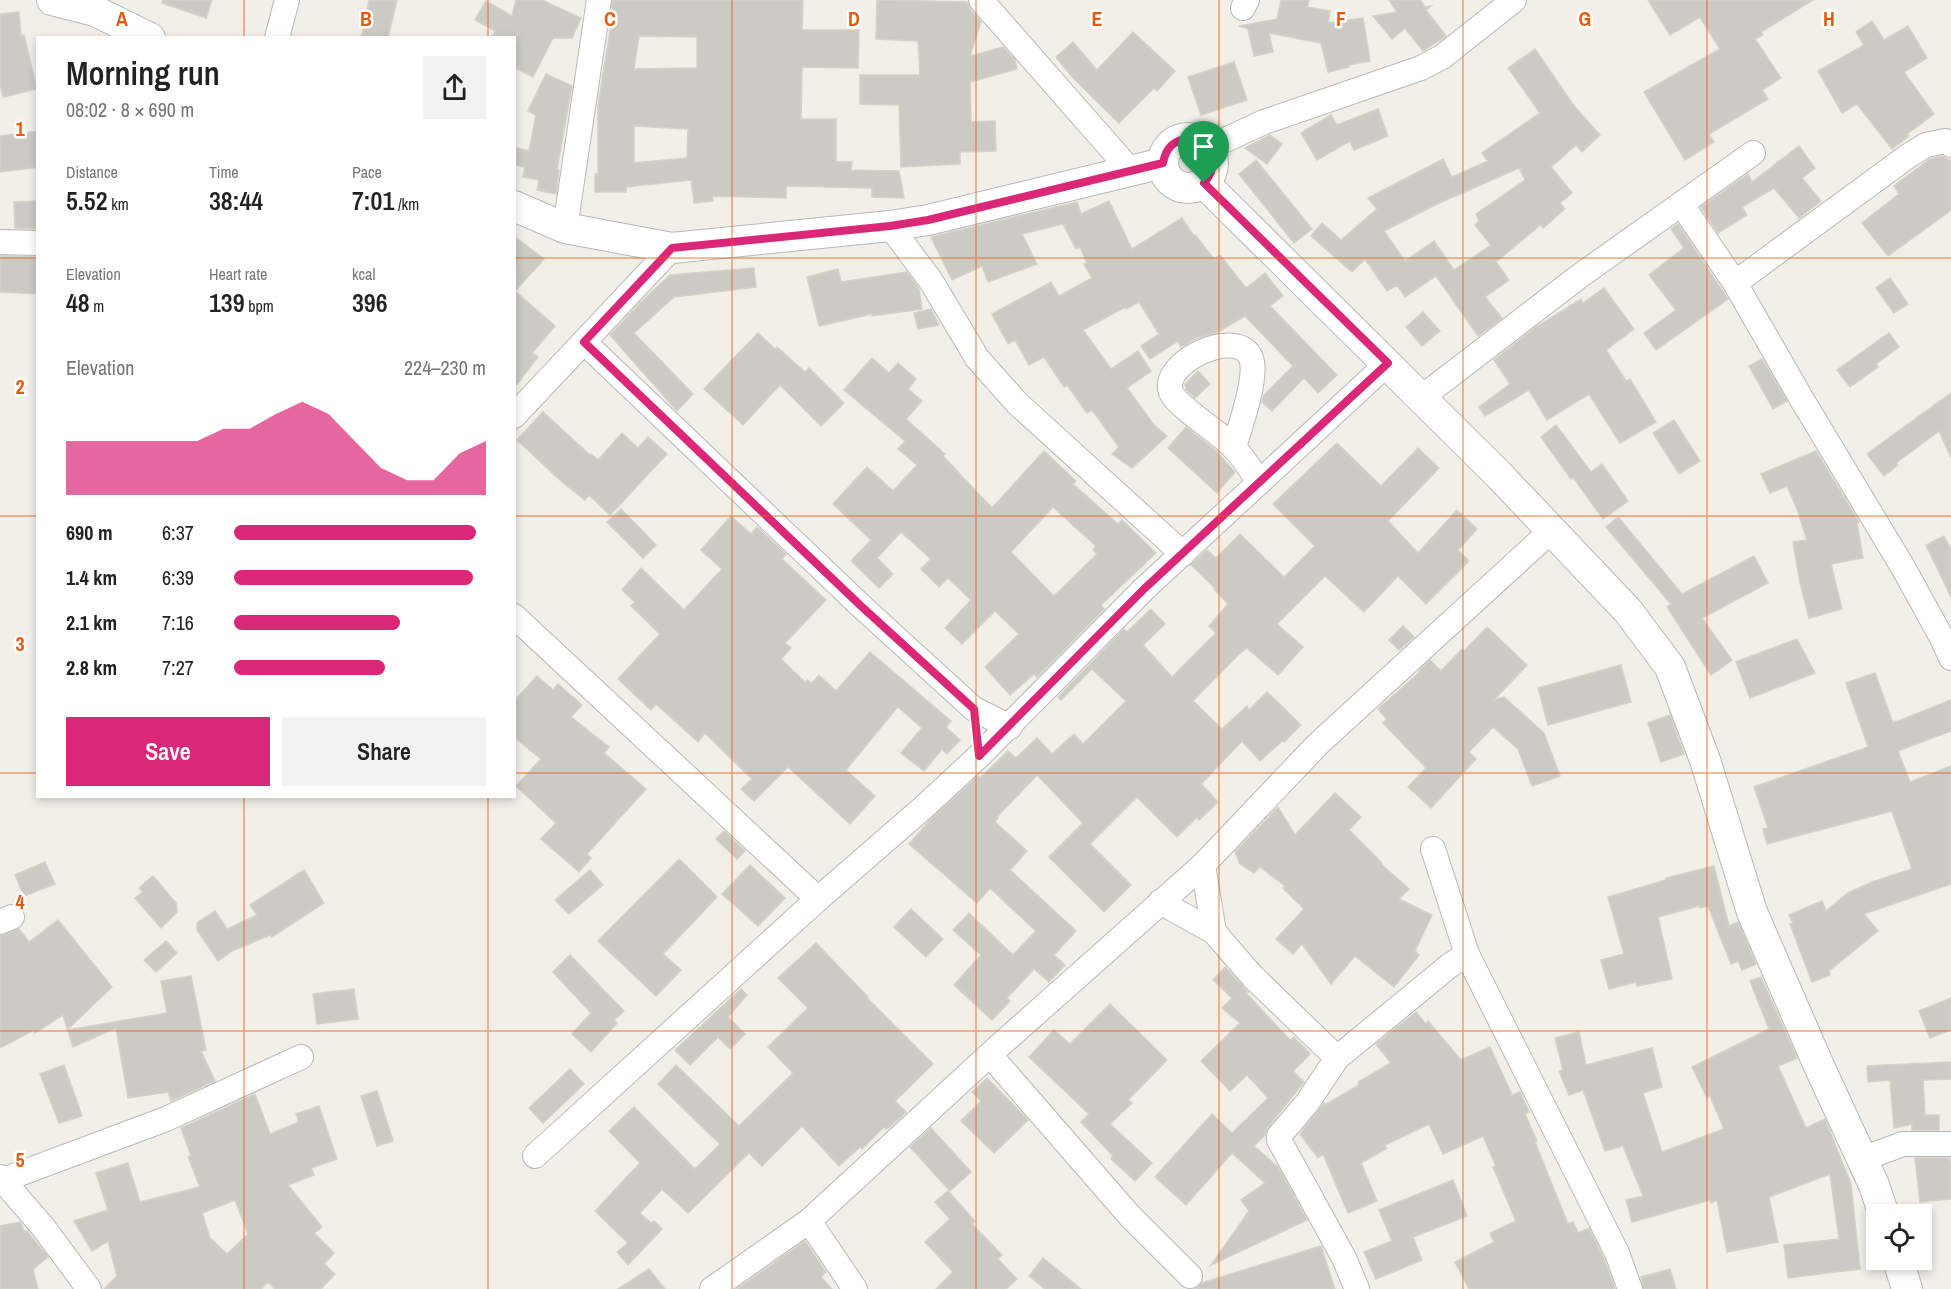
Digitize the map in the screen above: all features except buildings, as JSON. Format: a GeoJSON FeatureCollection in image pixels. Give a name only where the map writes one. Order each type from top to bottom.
{"type":"FeatureCollection","features":[{"type":"Feature","properties":{"kind":"street"},"geometry":{"type":"LineString","coordinates":[[52,0],[97,6],[147,36]]}},
{"type":"Feature","properties":{"kind":"street"},"geometry":{"type":"LineString","coordinates":[[278,36],[287,0]]}},
{"type":"Feature","properties":{"kind":"street"},"geometry":{"type":"LineString","coordinates":[[566,228],[599,0]]}},
{"type":"Feature","properties":{"kind":"street"},"geometry":{"type":"LineString","coordinates":[[981,0],[1130,170]]}},
{"type":"Feature","properties":{"kind":"street"},"geometry":{"type":"LineString","coordinates":[[1208,148],[1264,122],[1421,68],[1450,52],[1514,0]]}},
{"type":"Feature","properties":{"kind":"street"},"geometry":{"type":"LineString","coordinates":[[1190,138],[1200,141],[1208,148],[1213,157],[1213,166],[1210,176],[1204,183],[1194,188],[1182,188],[1172,183],[1165,174],[1163,163],[1165,153],[1171,144],[1180,139],[1190,138]]}},
{"type":"Feature","properties":{"kind":"street"},"geometry":{"type":"LineString","coordinates":[[1736,283],[1908,156],[1926,145],[1949,142]]}},
{"type":"Feature","properties":{"kind":"street"},"geometry":{"type":"LineString","coordinates":[[1422,397],[1581,275],[1753,153]]}},
{"type":"Feature","properties":{"kind":"street"},"geometry":{"type":"LineString","coordinates":[[516,207],[566,228],[672,248],[890,226],[928,220],[1163,163]]}},
{"type":"Feature","properties":{"kind":"street"},"geometry":{"type":"LineString","coordinates":[[1204,183],[1388,363],[1552,530],[1628,610],[1670,667],[1705,760],[1752,912],[1874,1185],[1880,1204]]}},
{"type":"Feature","properties":{"kind":"street"},"geometry":{"type":"LineString","coordinates":[[1682,205],[1736,283],[1801,398],[1904,569],[1951,658]]}},
{"type":"Feature","properties":{"kind":"street"},"geometry":{"type":"LineString","coordinates":[[890,226],[931,281],[983,366],[1017,403],[1183,554]]}},
{"type":"Feature","properties":{"kind":"street"},"geometry":{"type":"LineString","coordinates":[[0,242],[36,243]]}},
{"type":"Feature","properties":{"kind":"street"},"geometry":{"type":"LineString","coordinates":[[516,414],[672,248]]}},
{"type":"Feature","properties":{"kind":"street"},"geometry":{"type":"LineString","coordinates":[[584,342],[861,606],[974,709],[1010,727]]}},
{"type":"Feature","properties":{"kind":"street"},"geometry":{"type":"LineString","coordinates":[[535,1156],[979,756],[1144,589],[1388,363]]}},
{"type":"Feature","properties":{"kind":"street"},"geometry":{"type":"LineString","coordinates":[[1234,447],[1259,483]]}},
{"type":"Feature","properties":{"kind":"street"},"geometry":{"type":"LineString","coordinates":[[712,1289],[809,1221],[1203,864],[1318,744],[1552,530]]}},
{"type":"Feature","properties":{"kind":"street"},"geometry":{"type":"LineString","coordinates":[[516,618],[818,899]]}},
{"type":"Feature","properties":{"kind":"street"},"geometry":{"type":"LineString","coordinates":[[974,709],[979,756]]}},
{"type":"Feature","properties":{"kind":"street"},"geometry":{"type":"LineString","coordinates":[[1433,849],[1467,954],[1617,1253],[1630,1289]]}},
{"type":"Feature","properties":{"kind":"street"},"geometry":{"type":"LineString","coordinates":[[1203,864],[1214,932]]}},
{"type":"Feature","properties":{"kind":"street"},"geometry":{"type":"LineString","coordinates":[[1160,902],[1214,932],[1253,977],[1337,1058]]}},
{"type":"Feature","properties":{"kind":"street"},"geometry":{"type":"LineString","coordinates":[[1357,1289],[1344,1258],[1279,1140],[1281,1132],[1307,1103],[1337,1058],[1467,954]]}},
{"type":"Feature","properties":{"kind":"street"},"geometry":{"type":"LineString","coordinates":[[990,1055],[1129,1215],[1190,1276]]}},
{"type":"Feature","properties":{"kind":"street"},"geometry":{"type":"LineString","coordinates":[[81,1287],[43,1227],[2,1178],[166,1119],[301,1057]]}},
{"type":"Feature","properties":{"kind":"street"},"geometry":{"type":"LineString","coordinates":[[1862,1159],[1903,1144],[1951,1144]]}},
{"type":"Feature","properties":{"kind":"street"},"geometry":{"type":"LineString","coordinates":[[809,1221],[855,1289]]}},
{"type":"Feature","properties":{"kind":"street"},"geometry":{"type":"LineString","coordinates":[[1901,1270],[1907,1289]]}},
{"type":"Feature","properties":{"kind":"route"},"geometry":{"type":"LineString","coordinates":[[1190,138],[1200,141],[1213,157],[1210,176],[1204,183],[1388,363],[1144,589],[979,756],[974,709],[861,606],[584,342],[672,248],[890,226],[928,220],[1163,163],[1165,153],[1171,144],[1180,139],[1190,138]]}}]}
